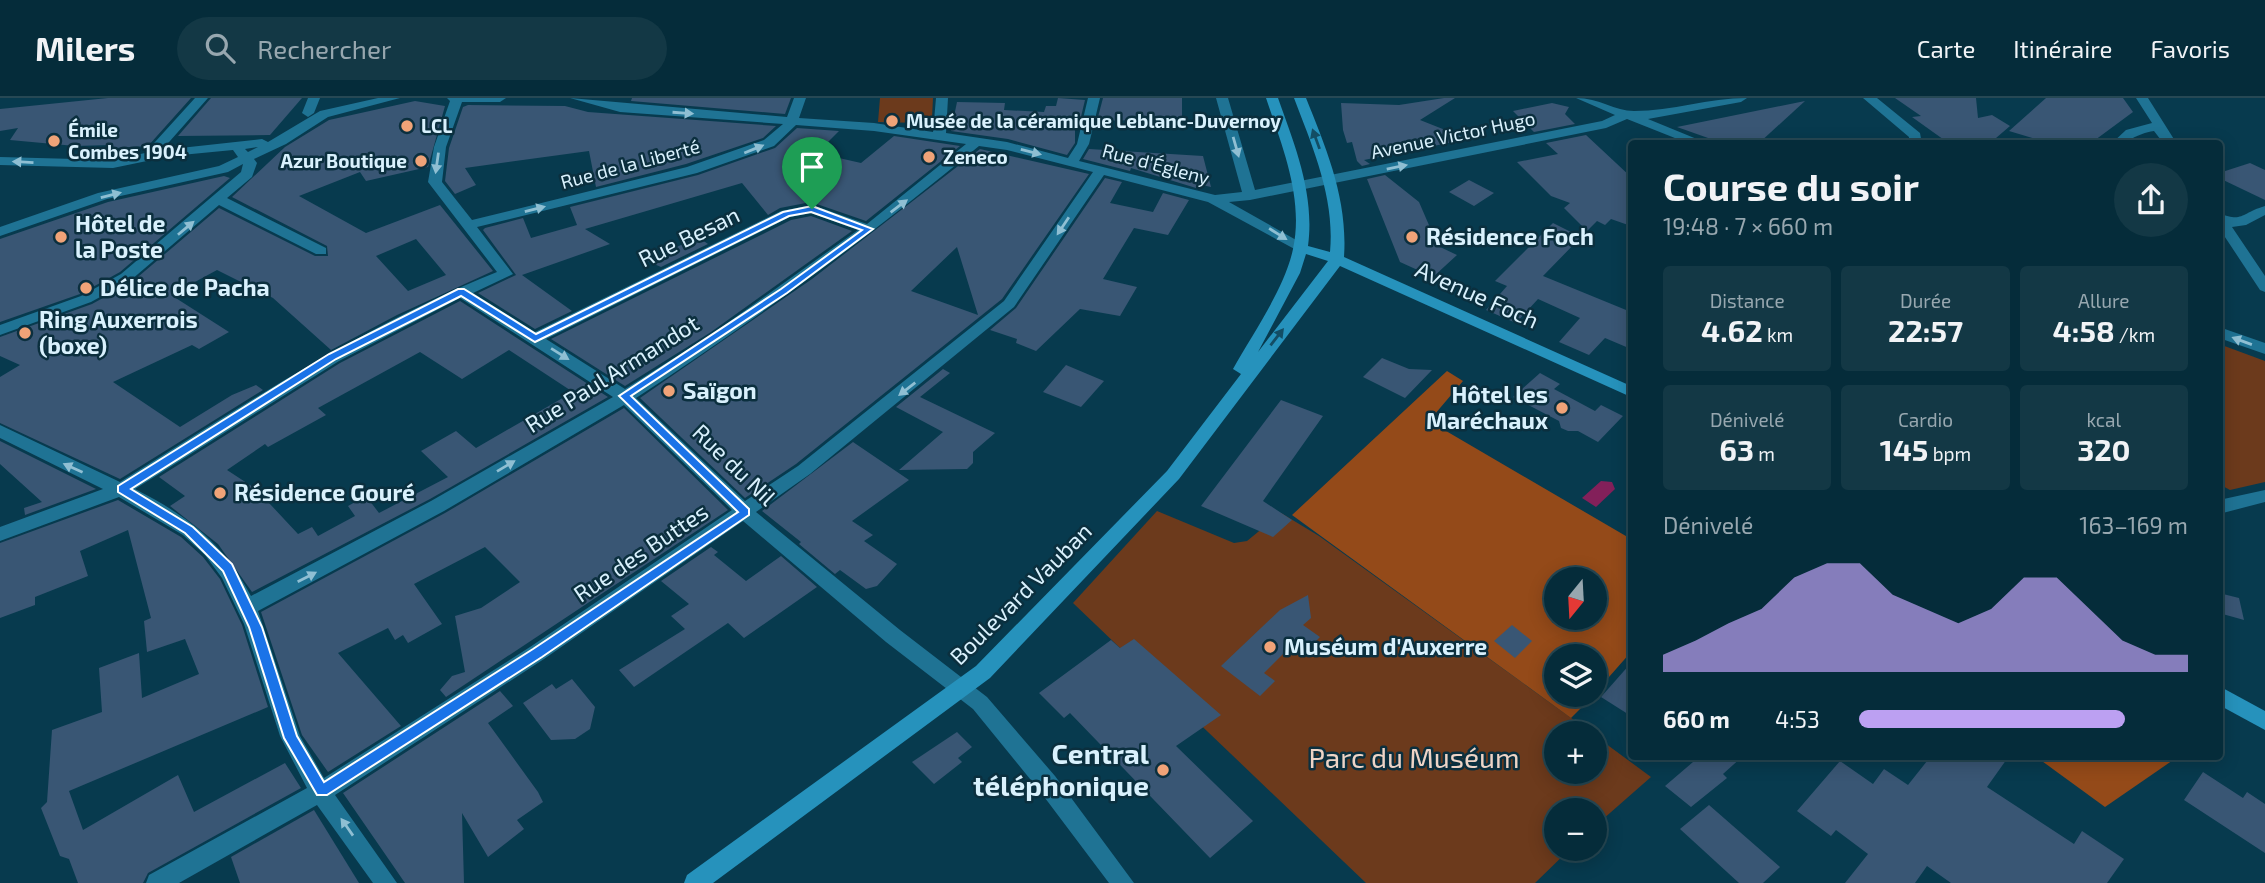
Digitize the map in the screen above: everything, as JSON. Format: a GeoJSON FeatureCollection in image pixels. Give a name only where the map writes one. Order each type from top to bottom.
{"type":"FeatureCollection","features":[{"type":"Feature","properties":{"kind":"main road","name":"Boulevard Vauban"},"geometry":{"type":"LineString","coordinates":[[1220,410],[1293,273],[1300,248],[1305,208],[1301,186],[1272,98]]}},
{"type":"Feature","properties":{"kind":"main road"},"geometry":{"type":"LineString","coordinates":[[1300,98],[1330,180],[1338,215],[1340,240],[1337,260]]}},
{"type":"Feature","properties":{"kind":"main road","name":"Avenue Foch"},"geometry":{"type":"LineString","coordinates":[[1300,248],[1337,260],[1628,391]]}},
{"type":"Feature","properties":{"kind":"main road","name":"Boulevard Vauban"},"geometry":{"type":"LineString","coordinates":[[695,883],[984,672],[1173,475],[1337,260]]}},
{"type":"Feature","properties":{"kind":"main road"},"geometry":{"type":"LineString","coordinates":[[2223,697],[2265,721]]}},
{"type":"Feature","properties":{"kind":"street"},"geometry":{"type":"LineString","coordinates":[[148,158],[202,98]]}},
{"type":"Feature","properties":{"kind":"street"},"geometry":{"type":"LineString","coordinates":[[308,113],[314,98]]}},
{"type":"Feature","properties":{"kind":"street"},"geometry":{"type":"LineString","coordinates":[[0,160],[102,164],[197,149],[237,151],[274,138],[308,113],[358,98]]}},
{"type":"Feature","properties":{"kind":"street"},"geometry":{"type":"LineString","coordinates":[[0,232],[103,196],[217,170],[237,151],[324,114],[394,98]]}},
{"type":"Feature","properties":{"kind":"street"},"geometry":{"type":"LineString","coordinates":[[0,534],[122,489],[333,357],[461,292],[506,274],[435,182],[440,148],[455,98],[500,98]]}},
{"type":"Feature","properties":{"kind":"street","name":"Rue d'Égleny"},"geometry":{"type":"LineString","coordinates":[[576,98],[615,108],[792,121],[977,141],[1072,162],[1213,199],[1300,248]]}},
{"type":"Feature","properties":{"kind":"street"},"geometry":{"type":"LineString","coordinates":[[792,121],[800,98]]}},
{"type":"Feature","properties":{"kind":"street"},"geometry":{"type":"LineString","coordinates":[[939,135],[943,98]]}},
{"type":"Feature","properties":{"kind":"street"},"geometry":{"type":"LineString","coordinates":[[1072,162],[1083,144],[1094,98]]}},
{"type":"Feature","properties":{"kind":"street"},"geometry":{"type":"LineString","coordinates":[[1222,98],[1250,196]]}},
{"type":"Feature","properties":{"kind":"street"},"geometry":{"type":"LineString","coordinates":[[1582,98],[1692,140]]}},
{"type":"Feature","properties":{"kind":"street"},"geometry":{"type":"LineString","coordinates":[[1626,115],[1622,104],[1628,98]]}},
{"type":"Feature","properties":{"kind":"street","name":"Avenue Victor Hugo"},"geometry":{"type":"LineString","coordinates":[[1213,199],[1250,196],[1606,124],[1626,115],[1653,116],[1741,98]]}},
{"type":"Feature","properties":{"kind":"street"},"geometry":{"type":"LineString","coordinates":[[1869,98],[1915,136],[1916,140]]}},
{"type":"Feature","properties":{"kind":"street"},"geometry":{"type":"LineString","coordinates":[[2142,98],[2168,140]]}},
{"type":"Feature","properties":{"kind":"street","name":"Rue de la Liberté"},"geometry":{"type":"LineString","coordinates":[[469,225],[692,170],[748,152],[769,142],[792,121]]}},
{"type":"Feature","properties":{"kind":"street"},"geometry":{"type":"LineString","coordinates":[[2121,140],[2126,134],[2160,127]]}},
{"type":"Feature","properties":{"kind":"street","name":"Rue Paul Armandot"},"geometry":{"type":"LineString","coordinates":[[246,608],[396,531],[624,396],[784,291],[868,229],[977,141]]}},
{"type":"Feature","properties":{"kind":"street"},"geometry":{"type":"LineString","coordinates":[[0,330],[106,290],[141,266],[247,174],[250,163],[237,151]]}},
{"type":"Feature","properties":{"kind":"street","name":"Rue des Buttes"},"geometry":{"type":"LineString","coordinates":[[157,883],[322,791],[537,653],[745,512],[891,402],[1009,304],[1101,170]]}},
{"type":"Feature","properties":{"kind":"street"},"geometry":{"type":"LineString","coordinates":[[219,200],[321,251]]}},
{"type":"Feature","properties":{"kind":"street","name":"Rue Besan"},"geometry":{"type":"LineString","coordinates":[[535,338],[786,214],[812,209],[868,229]]}},
{"type":"Feature","properties":{"kind":"street"},"geometry":{"type":"LineString","coordinates":[[2223,220],[2241,222],[2265,210]]}},
{"type":"Feature","properties":{"kind":"street"},"geometry":{"type":"LineString","coordinates":[[2223,223],[2265,287]]}},
{"type":"Feature","properties":{"kind":"street","name":"Rue du Nil"},"geometry":{"type":"LineString","coordinates":[[461,292],[624,396],[745,512],[893,636],[979,703],[1047,783],[1123,883]]}},
{"type":"Feature","properties":{"kind":"street"},"geometry":{"type":"LineString","coordinates":[[2223,333],[2265,349]]}},
{"type":"Feature","properties":{"kind":"street"},"geometry":{"type":"LineString","coordinates":[[0,431],[29,449],[122,489],[189,530],[227,568],[256,627],[290,738],[322,791],[386,883]]}},
{"type":"Feature","properties":{"kind":"street"},"geometry":{"type":"LineString","coordinates":[[2223,506],[2265,496]]}},
{"type":"Feature","properties":{"kind":"green space"},"geometry":{"type":"Polygon","coordinates":[[[880,98],[933,98],[932,118],[922,123],[878,122],[880,98]]]}},
{"type":"Feature","properties":{"kind":"green space"},"geometry":{"type":"Polygon","coordinates":[[[2223,345],[2265,361],[2265,482],[2230,490],[2223,486],[2223,345]]]}},
{"type":"Feature","properties":{"kind":"green space","name":"Parc du Muséum"},"geometry":{"type":"Polygon","coordinates":[[[1157,511],[1234,543],[1247,541],[1281,513],[1319,536],[1544,698],[1544,707],[1556,707],[1575,721],[1544,721],[1544,784],[1607,784],[1607,745],[1651,777],[1607,816],[1607,798],[1544,798],[1544,861],[1558,861],[1535,883],[1366,883],[1073,603],[1157,511]]]}},
{"type":"Feature","properties":{"kind":"shaded area"},"geometry":{"type":"Polygon","coordinates":[[[1447,371],[1463,381],[1429,421],[1628,537],[1628,655],[1607,679],[1607,644],[1544,644],[1544,698],[1292,515],[1447,371]]]}},
{"type":"Feature","properties":{"kind":"shaded area"},"geometry":{"type":"Polygon","coordinates":[[[1601,481],[1612,482],[1615,489],[1596,507],[1582,498],[1601,481]]]}},
{"type":"Feature","properties":{"kind":"shaded area"},"geometry":{"type":"Polygon","coordinates":[[[1556,707],[1582,707],[1571,718],[1556,707]]]}},
{"type":"Feature","properties":{"kind":"shaded area"},"geometry":{"type":"Polygon","coordinates":[[[2040,760],[2173,760],[2105,807],[2040,760]]]}},
{"type":"Feature","properties":{"kind":"building"},"geometry":{"type":"Polygon","coordinates":[[[108,98],[191,98],[148,146],[114,148],[111,145],[75,146],[10,140],[18,128],[0,131],[0,109],[108,98]]]}},
{"type":"Feature","properties":{"kind":"building"},"geometry":{"type":"Polygon","coordinates":[[[211,98],[302,98],[270,135],[178,136],[211,98]]]}},
{"type":"Feature","properties":{"kind":"building"},"geometry":{"type":"Polygon","coordinates":[[[632,98],[791,98],[785,114],[631,101],[632,98]]]}},
{"type":"Feature","properties":{"kind":"building"},"geometry":{"type":"Polygon","coordinates":[[[1058,98],[1085,100],[1080,121],[1075,121],[1075,143],[1067,155],[1008,139],[951,131],[957,102],[1005,103],[1004,110],[1044,112],[1046,106],[1056,106],[1058,98]]]}},
{"type":"Feature","properties":{"kind":"building"},"geometry":{"type":"Polygon","coordinates":[[[1103,98],[1182,98],[1182,119],[1097,121],[1103,98]]]}},
{"type":"Feature","properties":{"kind":"building"},"geometry":{"type":"Polygon","coordinates":[[[1455,98],[1420,120],[1468,139],[1364,160],[1370,164],[1362,166],[1357,161],[1352,142],[1347,143],[1343,130],[1341,103],[1399,105],[1455,98]]]}},
{"type":"Feature","properties":{"kind":"building"},"geometry":{"type":"Polygon","coordinates":[[[1895,98],[1976,98],[1978,118],[1992,115],[2010,126],[1994,140],[1944,140],[1912,117],[1921,116],[1895,98]]]}},
{"type":"Feature","properties":{"kind":"building"},"geometry":{"type":"Polygon","coordinates":[[[2046,98],[2123,98],[2133,112],[2095,140],[2039,140],[2009,131],[2046,98]]]}},
{"type":"Feature","properties":{"kind":"building"},"geometry":{"type":"Polygon","coordinates":[[[415,101],[445,106],[428,167],[366,181],[360,172],[299,196],[366,233],[440,205],[493,271],[397,315],[331,350],[273,298],[217,270],[171,295],[229,332],[199,349],[192,345],[113,382],[180,427],[232,395],[256,385],[263,390],[120,479],[0,423],[0,377],[20,365],[0,356],[0,337],[92,304],[132,282],[219,208],[315,256],[328,256],[327,246],[232,197],[285,147],[329,120],[415,101]],[[416,239],[376,256],[408,291],[446,275],[416,239]]]}},
{"type":"Feature","properties":{"kind":"building"},"geometry":{"type":"Polygon","coordinates":[[[1805,101],[1762,140],[1714,140],[1677,127],[1805,101]]]}},
{"type":"Feature","properties":{"kind":"building"},"geometry":{"type":"Polygon","coordinates":[[[1552,103],[1569,107],[1565,114],[1575,124],[1534,132],[1513,111],[1552,103]]]}},
{"type":"Feature","properties":{"kind":"building"},"geometry":{"type":"Polygon","coordinates":[[[565,106],[588,112],[776,126],[763,138],[686,164],[596,187],[589,151],[465,168],[476,185],[455,194],[445,181],[449,148],[463,107],[565,106]]]}},
{"type":"Feature","properties":{"kind":"building"},"geometry":{"type":"Polygon","coordinates":[[[797,128],[839,131],[817,153],[861,163],[894,136],[960,146],[866,221],[811,202],[780,208],[768,215],[742,183],[585,229],[610,244],[522,275],[572,311],[535,329],[478,293],[516,275],[483,230],[485,228],[523,218],[531,238],[577,225],[570,207],[698,175],[775,148],[797,128]]]}},
{"type":"Feature","properties":{"kind":"building"},"geometry":{"type":"Polygon","coordinates":[[[1586,135],[1628,174],[1628,225],[1611,219],[1605,225],[1597,221],[1587,231],[1564,208],[1570,203],[1551,196],[1517,162],[1558,154],[1546,143],[1586,135]]]}},
{"type":"Feature","properties":{"kind":"building"},"geometry":{"type":"Polygon","coordinates":[[[980,149],[1089,174],[1002,299],[796,464],[745,498],[640,398],[812,279],[980,149]],[[957,247],[911,291],[978,315],[957,247]]]}},
{"type":"Feature","properties":{"kind":"building"},"geometry":{"type":"Polygon","coordinates":[[[1089,149],[1203,156],[1211,187],[1198,184],[1196,188],[1131,168],[1130,171],[1083,159],[1089,149]]]}},
{"type":"Feature","properties":{"kind":"building"},"geometry":{"type":"Polygon","coordinates":[[[2250,163],[2265,170],[2265,200],[2223,180],[2223,172],[2250,163]]]}},
{"type":"Feature","properties":{"kind":"building","name":"Résidence Foch"},"geometry":{"type":"Polygon","coordinates":[[[1385,175],[1419,202],[1438,246],[1457,255],[1433,277],[1400,262],[1367,179],[1385,175]]]}},
{"type":"Feature","properties":{"kind":"building"},"geometry":{"type":"Polygon","coordinates":[[[224,176],[230,178],[120,272],[80,294],[0,322],[0,239],[108,202],[224,176]]]}},
{"type":"Feature","properties":{"kind":"building"},"geometry":{"type":"Polygon","coordinates":[[[1105,178],[1122,182],[1110,203],[1153,212],[1163,193],[1189,200],[1168,235],[1134,228],[1103,279],[1137,287],[1120,316],[1080,309],[1036,351],[1016,343],[1017,339],[990,330],[1016,308],[1105,178]]]}},
{"type":"Feature","properties":{"kind":"building"},"geometry":{"type":"Polygon","coordinates":[[[1469,180],[1494,193],[1474,206],[1449,192],[1469,180]]]}},
{"type":"Feature","properties":{"kind":"building"},"geometry":{"type":"Polygon","coordinates":[[[811,216],[852,231],[711,332],[625,386],[551,339],[791,220],[811,216]]]}},
{"type":"Feature","properties":{"kind":"building"},"geometry":{"type":"Polygon","coordinates":[[[1553,223],[1581,237],[1543,276],[1628,311],[1628,348],[1605,338],[1589,355],[1559,342],[1580,318],[1538,299],[1516,323],[1486,310],[1507,286],[1495,281],[1553,223]]]}},
{"type":"Feature","properties":{"kind":"building"},"geometry":{"type":"Polygon","coordinates":[[[698,237],[708,244],[661,267],[647,261],[698,237]]]}},
{"type":"Feature","properties":{"kind":"building"},"geometry":{"type":"Polygon","coordinates":[[[460,301],[608,397],[430,499],[252,592],[218,544],[170,506],[185,496],[159,477],[340,363],[460,301]],[[509,350],[462,379],[420,352],[318,408],[326,415],[268,447],[265,444],[227,470],[256,489],[298,534],[312,527],[318,536],[355,516],[348,506],[366,496],[379,513],[448,477],[421,451],[456,431],[476,448],[573,392],[509,350]]]}},
{"type":"Feature","properties":{"kind":"building"},"geometry":{"type":"Polygon","coordinates":[[[1382,358],[1409,369],[1432,370],[1405,398],[1363,377],[1382,358]]]}},
{"type":"Feature","properties":{"kind":"building"},"geometry":{"type":"Polygon","coordinates":[[[1066,365],[1104,381],[1081,407],[1043,392],[1066,365]]]}},
{"type":"Feature","properties":{"kind":"building"},"geometry":{"type":"Polygon","coordinates":[[[943,369],[950,373],[920,397],[995,433],[973,452],[973,463],[967,469],[899,470],[943,432],[896,407],[943,369]]]}},
{"type":"Feature","properties":{"kind":"building","name":"Hôtel les Maréchaux"},"geometry":{"type":"Polygon","coordinates":[[[1540,373],[1560,384],[1554,389],[1595,411],[1601,405],[1623,416],[1598,442],[1578,431],[1561,428],[1559,421],[1513,397],[1540,373]]]}},
{"type":"Feature","properties":{"kind":"building"},"geometry":{"type":"Polygon","coordinates":[[[1281,400],[1323,416],[1263,501],[1292,520],[1273,537],[1201,506],[1281,400]]]}},
{"type":"Feature","properties":{"kind":"building"},"geometry":{"type":"Polygon","coordinates":[[[624,408],[728,510],[446,697],[440,690],[452,676],[465,672],[455,616],[481,608],[520,582],[485,547],[414,584],[442,624],[408,643],[403,635],[395,640],[388,628],[338,653],[401,726],[328,772],[302,735],[261,612],[445,513],[624,408]]]}},
{"type":"Feature","properties":{"kind":"building"},"geometry":{"type":"Polygon","coordinates":[[[0,441],[96,489],[25,515],[24,508],[42,502],[0,464],[0,441]]]}},
{"type":"Feature","properties":{"kind":"building"},"geometry":{"type":"Polygon","coordinates":[[[853,442],[909,480],[852,521],[873,535],[864,541],[897,564],[877,586],[866,589],[840,570],[835,574],[762,511],[853,442]]]}},
{"type":"Feature","properties":{"kind":"building"},"geometry":{"type":"Polygon","coordinates":[[[118,500],[181,537],[203,557],[220,579],[242,625],[268,707],[69,791],[83,830],[178,775],[194,812],[285,763],[301,788],[148,873],[143,883],[78,883],[69,859],[60,856],[41,808],[47,802],[52,730],[102,712],[99,668],[139,653],[142,698],[199,674],[185,639],[147,652],[144,621],[151,618],[128,530],[80,551],[88,576],[35,597],[35,605],[0,618],[0,543],[118,500]]]}},
{"type":"Feature","properties":{"kind":"building"},"geometry":{"type":"Polygon","coordinates":[[[711,547],[718,552],[714,555],[746,581],[781,556],[817,587],[744,638],[728,623],[634,687],[619,670],[685,629],[671,616],[689,604],[661,581],[711,547]]]}},
{"type":"Feature","properties":{"kind":"building"},"geometry":{"type":"Polygon","coordinates":[[[2223,594],[2239,598],[2244,620],[2223,614],[2223,594]]]}},
{"type":"Feature","properties":{"kind":"building","name":"Muséum d'Auxerre"},"geometry":{"type":"Polygon","coordinates":[[[1308,595],[1311,618],[1303,625],[1320,637],[1307,650],[1288,649],[1264,673],[1275,681],[1260,696],[1221,666],[1280,610],[1308,595]]]}},
{"type":"Feature","properties":{"kind":"building"},"geometry":{"type":"Polygon","coordinates":[[[1512,625],[1532,641],[1515,658],[1494,641],[1512,625]]]}},
{"type":"Feature","properties":{"kind":"building","name":"Central téléphonique"},"geometry":{"type":"Polygon","coordinates":[[[1134,639],[1221,715],[1176,746],[1253,821],[1210,858],[1070,713],[1064,718],[1039,693],[1111,640],[1120,648],[1134,639]]]}},
{"type":"Feature","properties":{"kind":"building"},"geometry":{"type":"Polygon","coordinates":[[[1628,666],[1628,714],[1607,701],[1607,690],[1628,666]]]}},
{"type":"Feature","properties":{"kind":"building"},"geometry":{"type":"Polygon","coordinates":[[[572,679],[595,707],[590,729],[575,739],[551,740],[523,703],[552,684],[556,689],[572,679]]]}},
{"type":"Feature","properties":{"kind":"building"},"geometry":{"type":"Polygon","coordinates":[[[500,691],[513,706],[488,723],[543,802],[517,820],[524,829],[488,857],[462,813],[464,883],[405,883],[343,793],[500,691]]]}},
{"type":"Feature","properties":{"kind":"building"},"geometry":{"type":"Polygon","coordinates":[[[957,732],[972,747],[958,758],[962,762],[934,784],[912,762],[957,732]]]}},
{"type":"Feature","properties":{"kind":"building"},"geometry":{"type":"Polygon","coordinates":[[[1695,760],[1739,760],[1723,774],[1727,778],[1691,807],[1665,786],[1695,760]]]}},
{"type":"Feature","properties":{"kind":"building"},"geometry":{"type":"Polygon","coordinates":[[[1928,760],[2006,760],[1987,787],[2074,844],[2082,831],[2124,859],[2107,883],[1951,883],[1927,866],[1915,883],[1845,883],[1868,854],[1836,830],[1831,836],[1797,811],[1840,761],[1873,784],[1884,769],[1908,785],[1928,760]]]}},
{"type":"Feature","properties":{"kind":"building"},"geometry":{"type":"Polygon","coordinates":[[[2203,772],[2243,798],[2247,792],[2265,804],[2265,853],[2184,800],[2203,772]]]}},
{"type":"Feature","properties":{"kind":"building"},"geometry":{"type":"Polygon","coordinates":[[[1709,805],[1780,867],[1763,883],[1739,883],[1680,829],[1709,805]]]}},
{"type":"Feature","properties":{"kind":"building"},"geometry":{"type":"Polygon","coordinates":[[[314,810],[359,883],[240,883],[231,857],[314,810]]]}},
{"type":"Feature","properties":{"kind":"place","name":"Musée de la céramique Leblanc-Duvernoy"},"geometry":{"type":"Point","coordinates":[892,121]}},
{"type":"Feature","properties":{"kind":"place","name":"LCL"},"geometry":{"type":"Point","coordinates":[407,126]}},
{"type":"Feature","properties":{"kind":"place","name":"Émile Combes 1904"},"geometry":{"type":"Point","coordinates":[54,141]}},
{"type":"Feature","properties":{"kind":"place","name":"Zeneco"},"geometry":{"type":"Point","coordinates":[929,157]}},
{"type":"Feature","properties":{"kind":"place","name":"Azur Boutique"},"geometry":{"type":"Point","coordinates":[421,161]}},
{"type":"Feature","properties":{"kind":"place","name":"Hôtel de la Poste"},"geometry":{"type":"Point","coordinates":[61,237]}},
{"type":"Feature","properties":{"kind":"place","name":"Résidence Foch"},"geometry":{"type":"Point","coordinates":[1412,237]}},
{"type":"Feature","properties":{"kind":"place","name":"Délice de Pacha"},"geometry":{"type":"Point","coordinates":[86,288]}},
{"type":"Feature","properties":{"kind":"place","name":"Ring Auxerrois (boxe)"},"geometry":{"type":"Point","coordinates":[25,333]}},
{"type":"Feature","properties":{"kind":"place","name":"Saïgon"},"geometry":{"type":"Point","coordinates":[669,391]}},
{"type":"Feature","properties":{"kind":"place","name":"Hôtel les Maréchaux"},"geometry":{"type":"Point","coordinates":[1562,408]}},
{"type":"Feature","properties":{"kind":"place","name":"Résidence Gouré"},"geometry":{"type":"Point","coordinates":[220,493]}},
{"type":"Feature","properties":{"kind":"place","name":"Muséum d'Auxerre"},"geometry":{"type":"Point","coordinates":[1270,647]}},
{"type":"Feature","properties":{"kind":"place","name":"Central téléphonique"},"geometry":{"type":"Point","coordinates":[1163,770]}},
{"type":"Feature","properties":{"kind":"route"},"geometry":{"type":"LineString","coordinates":[[812,209],[868,229],[784,291],[624,396],[654,421],[745,512],[537,653],[322,791],[290,738],[256,627],[227,568],[189,530],[122,489],[333,357],[461,292],[535,338],[786,214],[812,209]]}}]}
